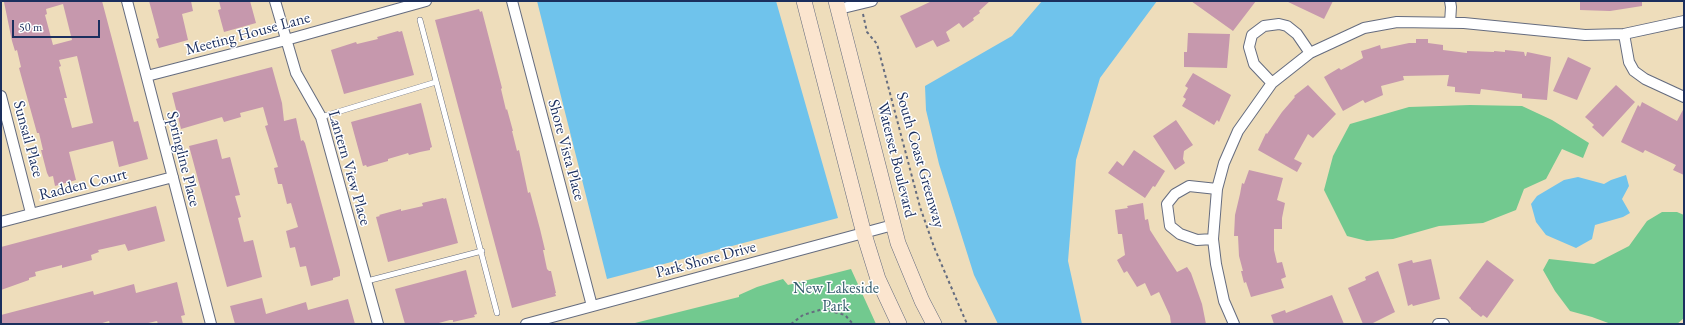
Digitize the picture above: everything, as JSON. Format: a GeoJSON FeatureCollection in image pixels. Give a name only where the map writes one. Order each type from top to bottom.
{"type":"FeatureCollection","features":[{"type":"Feature","properties":{"kind":"street","name":"Springline Place"},"geometry":{"type":"LineString","coordinates":[[127,1],[211,324]]}},
{"type":"Feature","properties":{"kind":"street","name":"Lantern View Place"},"geometry":{"type":"LineString","coordinates":[[276,1],[296,73],[321,117],[378,324]]}},
{"type":"Feature","properties":{"kind":"street","name":"Shore Vista Place"},"geometry":{"type":"LineString","coordinates":[[512,1],[592,306]]}},
{"type":"Feature","properties":{"kind":"street"},"geometry":{"type":"LineString","coordinates":[[804,1],[864,234],[878,279],[900,324]]}},
{"type":"Feature","properties":{"kind":"street"},"geometry":{"type":"LineString","coordinates":[[838,5],[861,5],[872,1]]}},
{"type":"Feature","properties":{"kind":"street"},"geometry":{"type":"LineString","coordinates":[[1450,1],[1450,23]]}},
{"type":"Feature","properties":{"kind":"street","name":"Meeting House Lane"},"geometry":{"type":"LineString","coordinates":[[147,76],[286,40],[422,2]]}},
{"type":"Feature","properties":{"kind":"street","name":"Waterset Boulevard"},"geometry":{"type":"LineString","coordinates":[[838,5],[893,225],[907,264],[934,324]]}},
{"type":"Feature","properties":{"kind":"street"},"geometry":{"type":"LineString","coordinates":[[1234,324],[1224,301],[1216,264],[1213,239],[1217,189],[1224,163],[1238,131],[1272,84],[1310,53],[1364,28],[1397,22],[1450,23],[1585,35],[1624,34],[1684,21]]}},
{"type":"Feature","properties":{"kind":"street"},"geometry":{"type":"LineString","coordinates":[[1272,84],[1254,64],[1249,47],[1252,35],[1264,26],[1278,24],[1287,26],[1297,34],[1310,53]]}},
{"type":"Feature","properties":{"kind":"street"},"geometry":{"type":"LineString","coordinates":[[1624,34],[1629,62],[1634,71],[1645,79],[1684,97]]}},
{"type":"Feature","properties":{"kind":"street","name":"Sunsail Place"},"geometry":{"type":"LineString","coordinates":[[1,96],[32,213]]}},
{"type":"Feature","properties":{"kind":"street","name":"Radden Court"},"geometry":{"type":"LineString","coordinates":[[1,222],[172,177]]}},
{"type":"Feature","properties":{"kind":"street"},"geometry":{"type":"LineString","coordinates":[[1213,239],[1197,240],[1180,234],[1170,226],[1167,204],[1175,194],[1189,186],[1217,189]]}},
{"type":"Feature","properties":{"kind":"street","name":"Park Shore Drive"},"geometry":{"type":"LineString","coordinates":[[526,324],[893,225]]}},
{"type":"Feature","properties":{"kind":"street"},"geometry":{"type":"LineString","coordinates":[[1438,324],[1444,324]]}},
{"type":"Feature","properties":{"kind":"lane"},"geometry":{"type":"LineString","coordinates":[[420,20],[482,251],[497,313]]}},
{"type":"Feature","properties":{"kind":"lane"},"geometry":{"type":"LineString","coordinates":[[321,117],[436,82]]}},
{"type":"Feature","properties":{"kind":"lane"},"geometry":{"type":"LineString","coordinates":[[367,281],[482,251]]}},
{"type":"Feature","properties":{"kind":"path","name":"South Coast Greenway"},"geometry":{"type":"LineString","coordinates":[[861,5],[867,32],[877,44],[920,207],[934,247],[967,324]]}},
{"type":"Feature","properties":{"kind":"path"},"geometry":{"type":"LineString","coordinates":[[791,324],[803,315],[823,309],[844,315],[853,324]]}},
{"type":"Feature","properties":{"kind":"green space"},"geometry":{"type":"Polygon","coordinates":[[[1470,105],[1522,106],[1552,120],[1589,143],[1583,158],[1562,149],[1546,179],[1524,189],[1516,210],[1483,223],[1439,226],[1393,239],[1367,241],[1347,236],[1324,190],[1333,156],[1350,124],[1409,107],[1470,105]]]}},
{"type":"Feature","properties":{"kind":"green space"},"geometry":{"type":"Polygon","coordinates":[[[1662,212],[1677,212],[1684,215],[1684,318],[1677,324],[1611,324],[1570,311],[1555,291],[1543,270],[1549,259],[1594,264],[1629,246],[1647,221],[1662,212]]]}},
{"type":"Feature","properties":{"kind":"green space","name":"New Lakeside Park"},"geometry":{"type":"Polygon","coordinates":[[[851,269],[876,324],[631,324],[739,297],[739,295],[757,287],[783,279],[788,285],[851,269]]]}},
{"type":"Feature","properties":{"kind":"water"},"geometry":{"type":"Polygon","coordinates":[[[537,1],[776,1],[838,218],[607,279],[537,1]]]}},
{"type":"Feature","properties":{"kind":"water"},"geometry":{"type":"Polygon","coordinates":[[[1042,1],[1157,1],[1100,78],[1076,160],[1068,261],[1082,324],[998,324],[974,275],[939,164],[926,110],[925,86],[1012,36],[1042,1]]]}},
{"type":"Feature","properties":{"kind":"water"},"geometry":{"type":"Polygon","coordinates":[[[1626,175],[1629,186],[1622,199],[1630,213],[1623,217],[1595,225],[1592,239],[1576,248],[1546,235],[1536,222],[1531,204],[1537,196],[1564,180],[1578,177],[1604,184],[1626,175]]]}},
{"type":"Feature","properties":{"kind":"building"},"geometry":{"type":"Polygon","coordinates":[[[102,1],[134,122],[138,121],[148,159],[119,167],[113,141],[69,152],[76,180],[55,186],[53,176],[49,177],[47,173],[41,150],[43,150],[39,133],[37,133],[19,68],[21,67],[17,50],[15,51],[12,41],[4,2],[102,1]],[[63,4],[46,9],[47,14],[45,15],[53,45],[72,40],[63,4]],[[77,56],[59,60],[61,66],[59,67],[67,98],[64,98],[72,128],[93,123],[77,56]]]}},
{"type":"Feature","properties":{"kind":"building"},"geometry":{"type":"Polygon","coordinates":[[[149,1],[191,1],[193,11],[182,14],[188,40],[159,48],[156,39],[159,38],[149,1]]]}},
{"type":"Feature","properties":{"kind":"building"},"geometry":{"type":"Polygon","coordinates":[[[219,1],[250,1],[256,23],[224,32],[218,10],[221,9],[219,1]]]}},
{"type":"Feature","properties":{"kind":"building"},"geometry":{"type":"Polygon","coordinates":[[[932,1],[990,1],[979,11],[980,13],[973,18],[974,20],[963,28],[959,23],[946,32],[950,41],[937,47],[933,40],[916,48],[900,16],[932,1]]]}},
{"type":"Feature","properties":{"kind":"building"},"geometry":{"type":"Polygon","coordinates":[[[1191,1],[1256,1],[1233,31],[1191,1]]]}},
{"type":"Feature","properties":{"kind":"building"},"geometry":{"type":"Polygon","coordinates":[[[1286,1],[1333,1],[1324,19],[1286,1]]]}},
{"type":"Feature","properties":{"kind":"building"},"geometry":{"type":"Polygon","coordinates":[[[1580,1],[1642,1],[1642,6],[1610,11],[1580,10],[1580,1]]]}},
{"type":"Feature","properties":{"kind":"building"},"geometry":{"type":"Polygon","coordinates":[[[479,9],[480,12],[482,11],[502,88],[506,110],[507,109],[517,151],[519,150],[528,193],[530,192],[540,229],[545,250],[543,250],[547,269],[551,271],[556,293],[556,296],[512,308],[435,20],[479,9]]]}},
{"type":"Feature","properties":{"kind":"building"},"geometry":{"type":"Polygon","coordinates":[[[402,31],[414,75],[344,94],[331,50],[356,42],[357,44],[378,39],[377,37],[402,31]]]}},
{"type":"Feature","properties":{"kind":"building"},"geometry":{"type":"Polygon","coordinates":[[[1188,33],[1230,34],[1227,68],[1184,67],[1184,52],[1187,52],[1188,33]]]}},
{"type":"Feature","properties":{"kind":"building"},"geometry":{"type":"Polygon","coordinates":[[[1416,39],[1428,39],[1428,43],[1443,45],[1443,50],[1467,53],[1467,51],[1505,52],[1505,50],[1524,52],[1525,56],[1527,52],[1551,57],[1547,100],[1522,98],[1522,94],[1481,89],[1480,94],[1455,92],[1455,87],[1447,86],[1449,75],[1403,76],[1404,80],[1381,86],[1383,95],[1365,103],[1363,100],[1343,111],[1324,77],[1339,68],[1341,70],[1363,58],[1361,51],[1380,45],[1381,49],[1416,43],[1416,39]]]}},
{"type":"Feature","properties":{"kind":"building"},"geometry":{"type":"Polygon","coordinates":[[[1568,57],[1591,68],[1577,100],[1553,91],[1568,57]]]}},
{"type":"Feature","properties":{"kind":"building"},"geometry":{"type":"Polygon","coordinates":[[[272,67],[282,103],[284,121],[296,118],[301,141],[303,140],[305,143],[340,271],[340,276],[333,278],[333,280],[311,286],[306,266],[300,267],[295,247],[290,248],[286,231],[298,227],[291,203],[287,204],[282,184],[278,184],[274,168],[278,167],[265,126],[268,125],[263,107],[240,113],[241,117],[224,122],[222,117],[181,129],[172,93],[272,67]]]}},
{"type":"Feature","properties":{"kind":"building"},"geometry":{"type":"Polygon","coordinates":[[[1193,73],[1231,95],[1219,122],[1217,120],[1214,125],[1182,106],[1186,99],[1183,97],[1188,88],[1185,86],[1193,73]]]}},
{"type":"Feature","properties":{"kind":"building"},"geometry":{"type":"Polygon","coordinates":[[[1308,85],[1336,114],[1313,138],[1308,134],[1294,159],[1302,163],[1297,172],[1258,150],[1266,133],[1267,134],[1282,112],[1295,97],[1294,96],[1308,85]]]}},
{"type":"Feature","properties":{"kind":"building"},"geometry":{"type":"Polygon","coordinates":[[[1616,85],[1635,102],[1603,137],[1592,127],[1594,125],[1585,117],[1616,85]]]}},
{"type":"Feature","properties":{"kind":"building"},"geometry":{"type":"Polygon","coordinates":[[[1642,102],[1677,121],[1684,108],[1684,175],[1673,170],[1676,165],[1645,150],[1643,153],[1621,142],[1638,105],[1640,107],[1642,102]]]}},
{"type":"Feature","properties":{"kind":"building"},"geometry":{"type":"Polygon","coordinates":[[[421,103],[432,147],[430,150],[409,155],[408,153],[388,159],[388,161],[367,167],[366,165],[363,166],[351,122],[421,103]]]}},
{"type":"Feature","properties":{"kind":"building"},"geometry":{"type":"Polygon","coordinates":[[[1176,120],[1193,145],[1184,151],[1183,159],[1185,163],[1175,170],[1153,136],[1176,120]]]}},
{"type":"Feature","properties":{"kind":"building"},"geometry":{"type":"Polygon","coordinates":[[[217,139],[222,159],[230,157],[240,195],[235,196],[241,217],[238,218],[244,242],[253,240],[262,277],[227,287],[189,146],[217,139]]]}},
{"type":"Feature","properties":{"kind":"building"},"geometry":{"type":"Polygon","coordinates":[[[1134,150],[1165,171],[1155,187],[1153,186],[1145,198],[1108,173],[1117,161],[1123,166],[1134,150]]]}},
{"type":"Feature","properties":{"kind":"building"},"geometry":{"type":"Polygon","coordinates":[[[1249,170],[1283,178],[1277,200],[1285,203],[1282,218],[1282,229],[1274,229],[1274,250],[1277,263],[1282,262],[1286,277],[1281,279],[1284,288],[1251,297],[1246,282],[1244,283],[1241,271],[1243,271],[1239,256],[1238,236],[1234,236],[1235,215],[1242,183],[1244,184],[1249,170]]]}},
{"type":"Feature","properties":{"kind":"building"},"geometry":{"type":"Polygon","coordinates":[[[446,198],[458,243],[388,262],[376,217],[401,209],[401,211],[423,206],[422,203],[446,198]]]}},
{"type":"Feature","properties":{"kind":"building"},"geometry":{"type":"Polygon","coordinates":[[[1143,203],[1145,220],[1148,219],[1150,230],[1177,272],[1187,267],[1191,273],[1202,304],[1206,324],[1171,324],[1170,316],[1159,292],[1151,296],[1145,283],[1137,287],[1127,271],[1124,273],[1117,260],[1125,255],[1122,234],[1118,234],[1115,210],[1128,208],[1127,206],[1143,203]]]}},
{"type":"Feature","properties":{"kind":"building"},"geometry":{"type":"Polygon","coordinates":[[[156,206],[165,241],[128,251],[125,244],[98,250],[99,252],[91,255],[92,260],[62,268],[62,265],[35,272],[36,276],[29,278],[29,280],[1,290],[1,247],[156,206]]]}},
{"type":"Feature","properties":{"kind":"building"},"geometry":{"type":"Polygon","coordinates":[[[1431,259],[1440,299],[1408,306],[1398,264],[1412,260],[1413,263],[1431,259]]]}},
{"type":"Feature","properties":{"kind":"building"},"geometry":{"type":"Polygon","coordinates":[[[1487,260],[1514,280],[1487,318],[1483,315],[1481,317],[1459,298],[1487,260]]]}},
{"type":"Feature","properties":{"kind":"building"},"geometry":{"type":"Polygon","coordinates":[[[466,270],[477,314],[474,315],[475,317],[453,322],[453,320],[450,320],[435,324],[405,324],[395,289],[466,270]]]}},
{"type":"Feature","properties":{"kind":"building"},"geometry":{"type":"Polygon","coordinates":[[[1378,271],[1395,312],[1371,324],[1363,324],[1348,288],[1366,280],[1365,277],[1378,271]]]}},
{"type":"Feature","properties":{"kind":"building"},"geometry":{"type":"Polygon","coordinates":[[[177,282],[185,315],[181,316],[183,324],[158,324],[157,321],[144,324],[110,324],[109,321],[99,324],[1,324],[1,315],[93,291],[94,295],[134,284],[136,293],[177,282]]]}},
{"type":"Feature","properties":{"kind":"building"},"geometry":{"type":"Polygon","coordinates":[[[1332,295],[1344,324],[1274,324],[1271,315],[1285,310],[1286,313],[1332,295]]]}},
{"type":"Feature","properties":{"kind":"building"},"geometry":{"type":"Polygon","coordinates":[[[262,298],[266,314],[306,302],[308,310],[348,299],[355,324],[235,324],[230,306],[262,298]]]}}]}
